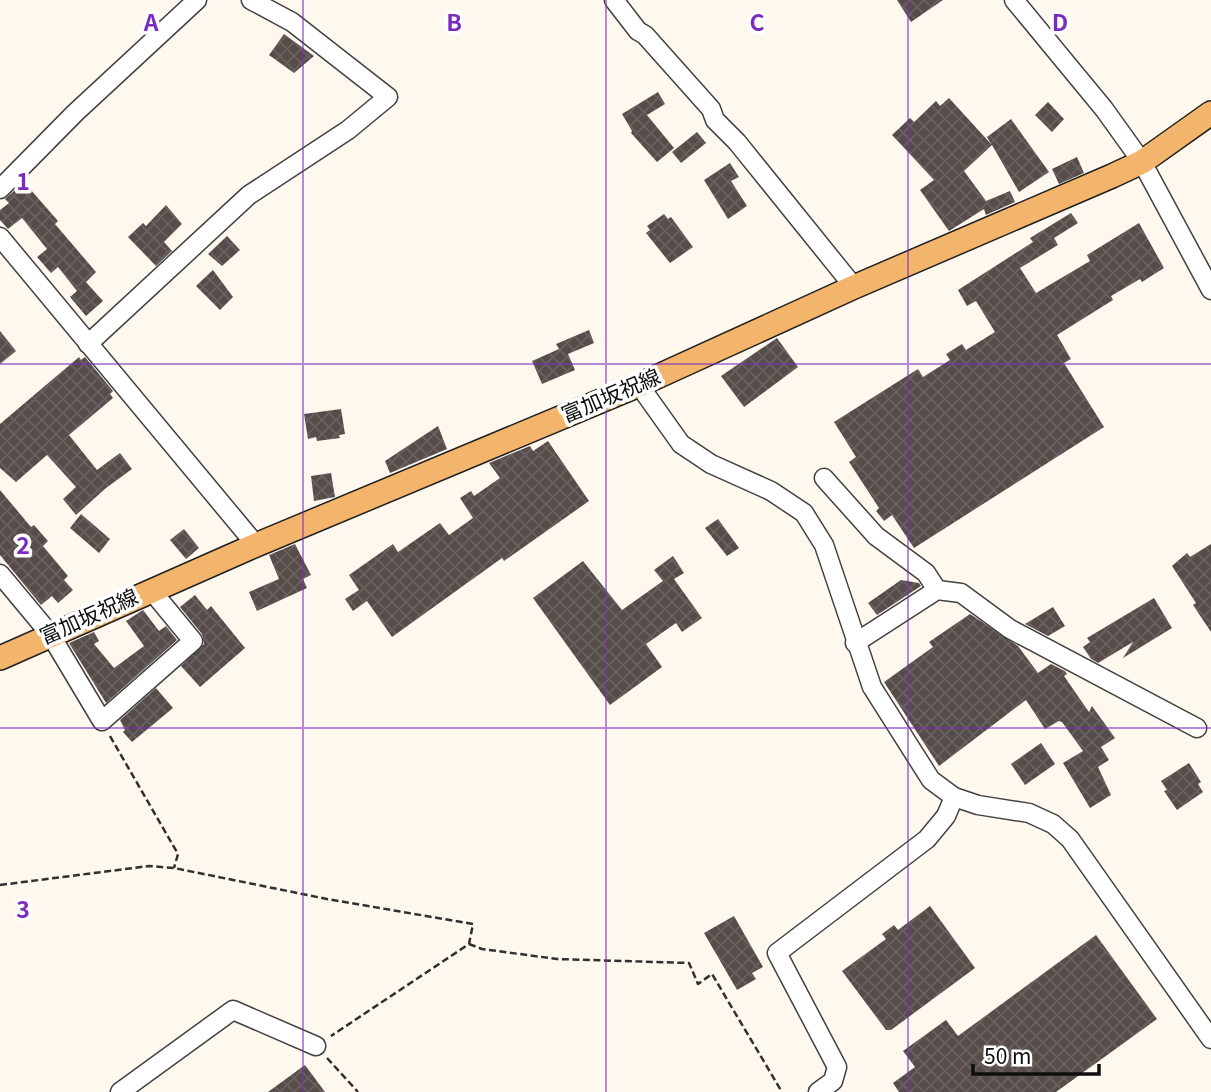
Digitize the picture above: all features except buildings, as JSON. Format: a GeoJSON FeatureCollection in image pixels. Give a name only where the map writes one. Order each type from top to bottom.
{"type":"FeatureCollection","features":[{"type":"Feature","properties":{"kind":"main road","name":"富加坂祝線"},"geometry":{"type":"LineString","coordinates":[[0,658],[256,545],[639,385],[854,287],[1142,162],[1211,113]]}},
{"type":"Feature","properties":{"kind":"street"},"geometry":{"type":"LineString","coordinates":[[0,189],[75,113],[197,0]]}},
{"type":"Feature","properties":{"kind":"street"},"geometry":{"type":"LineString","coordinates":[[88,344],[249,195],[348,130],[388,97],[292,22],[251,0]]}},
{"type":"Feature","properties":{"kind":"street"},"geometry":{"type":"LineString","coordinates":[[614,0],[638,31],[645,35],[711,109],[715,120],[737,142],[854,287]]}},
{"type":"Feature","properties":{"kind":"street"},"geometry":{"type":"LineString","coordinates":[[1014,0],[1104,108],[1142,162],[1211,290]]}},
{"type":"Feature","properties":{"kind":"street"},"geometry":{"type":"LineString","coordinates":[[0,237],[256,545]]}},
{"type":"Feature","properties":{"kind":"street"},"geometry":{"type":"LineString","coordinates":[[639,385],[681,444],[711,464],[771,491],[804,513],[824,545],[872,687],[931,780],[954,797],[1029,813],[1053,824],[1070,839],[1211,1039]]}},
{"type":"Feature","properties":{"kind":"street"},"geometry":{"type":"LineString","coordinates":[[824,478],[876,536],[926,573],[937,590]]}},
{"type":"Feature","properties":{"kind":"street"},"geometry":{"type":"LineString","coordinates":[[0,574],[50,634],[102,721],[193,641],[151,590]]}},
{"type":"Feature","properties":{"kind":"street"},"geometry":{"type":"LineString","coordinates":[[855,643],[937,590],[961,593],[1010,629],[1197,728]]}},
{"type":"Feature","properties":{"kind":"street"},"geometry":{"type":"LineString","coordinates":[[818,1092],[833,1081],[837,1067],[778,953],[927,839],[946,816],[954,797]]}},
{"type":"Feature","properties":{"kind":"street"},"geometry":{"type":"LineString","coordinates":[[120,1092],[233,1010],[316,1046]]}},
{"type":"Feature","properties":{"kind":"path"},"geometry":{"type":"LineString","coordinates":[[102,721],[178,854],[174,868]]}},
{"type":"Feature","properties":{"kind":"path"},"geometry":{"type":"LineString","coordinates":[[0,885],[149,866],[174,868],[327,900],[473,924],[469,944],[316,1046],[358,1092]]}},
{"type":"Feature","properties":{"kind":"path"},"geometry":{"type":"LineString","coordinates":[[469,944],[482,949],[557,959],[689,963],[698,984],[712,974],[782,1092]]}}]}
